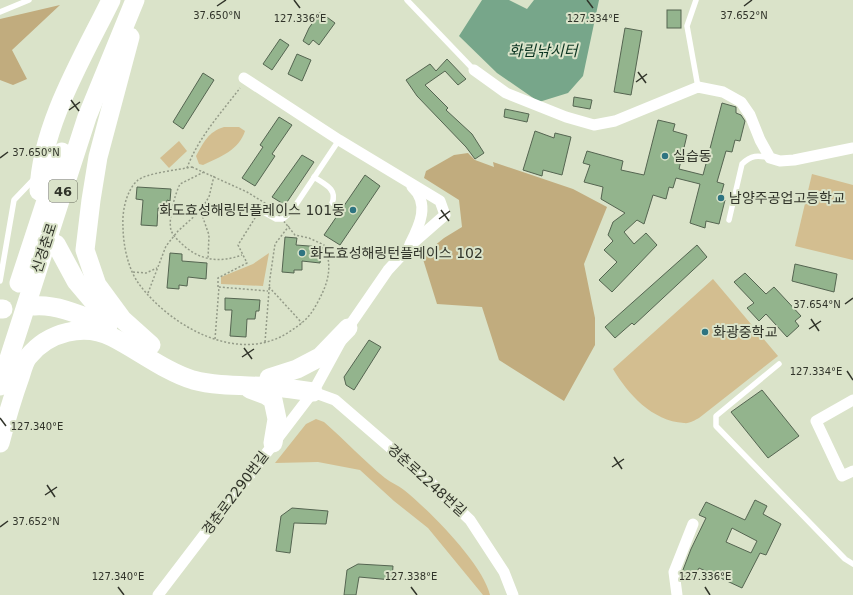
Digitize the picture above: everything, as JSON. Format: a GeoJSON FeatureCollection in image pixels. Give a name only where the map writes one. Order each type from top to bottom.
{"type":"FeatureCollection","features":[{"type":"Feature","properties":{"kind":"highway"},"geometry":{"type":"LineString","coordinates":[[39,190],[40,172],[53,121],[111,0]]}},
{"type":"Feature","properties":{"kind":"highway","name":"신경춘로"},"geometry":{"type":"LineString","coordinates":[[0,349],[34,234],[78,105],[121,0]]}},
{"type":"Feature","properties":{"kind":"highway","name":"신경춘로"},"geometry":{"type":"LineString","coordinates":[[0,386],[87,117],[136,0]]}},
{"type":"Feature","properties":{"kind":"highway"},"geometry":{"type":"LineString","coordinates":[[139,0],[98,157],[85,250],[97,285],[146,349]]}},
{"type":"Feature","properties":{"kind":"highway"},"geometry":{"type":"LineString","coordinates":[[56,244],[76,281],[117,330]]}},
{"type":"Feature","properties":{"kind":"highway"},"geometry":{"type":"LineString","coordinates":[[34,306],[45,305],[70,312],[117,330],[192,380],[242,386],[274,386],[313,392]]}},
{"type":"Feature","properties":{"kind":"highway"},"geometry":{"type":"LineString","coordinates":[[269,378],[297,369],[320,357],[348,328]]}},
{"type":"Feature","properties":{"kind":"highway"},"geometry":{"type":"LineString","coordinates":[[0,443],[9,408],[27,358],[42,343],[60,334],[80,330],[95,331],[188,366],[230,375],[269,378],[313,392]]}},
{"type":"Feature","properties":{"kind":"highway"},"geometry":{"type":"LineString","coordinates":[[242,386],[266,395],[273,400],[277,419],[273,443]]}},
{"type":"Feature","properties":{"kind":"street"},"geometry":{"type":"LineString","coordinates":[[474,70],[506,93],[566,117],[594,125],[615,121],[698,87],[723,92],[741,102],[750,115],[760,140],[770,158],[780,161],[794,160],[853,148]]}},
{"type":"Feature","properties":{"kind":"street"},"geometry":{"type":"LineString","coordinates":[[245,79],[339,140],[398,175],[418,192],[422,203],[422,218],[406,252]]}},
{"type":"Feature","properties":{"kind":"street","name":"경춘로2290번길"},"geometry":{"type":"LineString","coordinates":[[158,595],[313,392],[348,328],[388,270],[445,215],[440,201],[398,175]]}},
{"type":"Feature","properties":{"kind":"street","name":"경춘로2248번길"},"geometry":{"type":"LineString","coordinates":[[313,392],[335,400],[407,461],[470,520],[504,572],[513,595]]}},
{"type":"Feature","properties":{"kind":"street"},"geometry":{"type":"LineString","coordinates":[[853,400],[816,421],[842,476],[853,471]]}},
{"type":"Feature","properties":{"kind":"street"},"geometry":{"type":"LineString","coordinates":[[677,595],[674,572],[692,524]]}},
{"type":"Feature","properties":{"kind":"lane"},"geometry":{"type":"LineString","coordinates":[[0,12],[29,0]]}},
{"type":"Feature","properties":{"kind":"lane"},"geometry":{"type":"LineString","coordinates":[[407,0],[474,70]]}},
{"type":"Feature","properties":{"kind":"lane"},"geometry":{"type":"LineString","coordinates":[[696,0],[687,26],[698,87]]}},
{"type":"Feature","properties":{"kind":"lane"},"geometry":{"type":"LineString","coordinates":[[260,210],[276,218],[283,219],[290,212],[339,140]]}},
{"type":"Feature","properties":{"kind":"lane"},"geometry":{"type":"LineString","coordinates":[[729,220],[742,164],[748,158],[756,155],[770,158]]}},
{"type":"Feature","properties":{"kind":"lane"},"geometry":{"type":"LineString","coordinates":[[0,281],[14,200],[40,172]]}},
{"type":"Feature","properties":{"kind":"lane"},"geometry":{"type":"LineString","coordinates":[[314,177],[330,187],[334,193],[332,203]]}},
{"type":"Feature","properties":{"kind":"lane"},"geometry":{"type":"LineString","coordinates":[[779,364],[716,416],[716,426],[846,559],[853,564]]}},
{"type":"Feature","properties":{"kind":"path"},"geometry":{"type":"LineString","coordinates":[[187,168],[191,157],[212,123],[245,79]]}},
{"type":"Feature","properties":{"kind":"path"},"geometry":{"type":"LineString","coordinates":[[192,167],[204,172],[247,192],[273,208],[295,235],[309,238],[324,245],[329,258],[328,282],[311,315],[280,339],[265,342],[230,343],[215,339],[183,324],[157,303],[139,283],[133,272],[123,235],[122,219],[129,193],[136,181],[145,175],[192,167]]}},
{"type":"Feature","properties":{"kind":"path"},"geometry":{"type":"LineString","coordinates":[[204,172],[180,184],[171,218],[171,228],[174,236],[191,253],[208,260],[234,258],[242,255]]}},
{"type":"Feature","properties":{"kind":"path"},"geometry":{"type":"LineString","coordinates":[[148,293],[166,246],[174,236],[199,212],[209,197],[214,176]]}},
{"type":"Feature","properties":{"kind":"path"},"geometry":{"type":"LineString","coordinates":[[205,203],[202,215],[209,235],[208,260]]}},
{"type":"Feature","properties":{"kind":"path"},"geometry":{"type":"LineString","coordinates":[[215,339],[218,278],[247,263],[238,245],[255,218]]}},
{"type":"Feature","properties":{"kind":"path"},"geometry":{"type":"LineString","coordinates":[[265,342],[269,286],[275,244],[289,226]]}},
{"type":"Feature","properties":{"kind":"path"},"geometry":{"type":"LineString","coordinates":[[133,272],[146,273],[157,268]]}},
{"type":"Feature","properties":{"kind":"path"},"geometry":{"type":"LineString","coordinates":[[269,286],[302,323]]}},
{"type":"Feature","properties":{"kind":"path"},"geometry":{"type":"LineString","coordinates":[[218,289],[218,287],[269,291]]}},
{"type":"Feature","properties":{"kind":"shaded area"},"geometry":{"type":"Polygon","coordinates":[[[60,5],[12,50],[27,79],[13,85],[0,80],[0,19],[60,5]]]}},
{"type":"Feature","properties":{"kind":"shaded area"},"geometry":{"type":"Polygon","coordinates":[[[224,127],[239,127],[245,131],[242,138],[234,148],[203,165],[199,164],[196,156],[204,142],[214,132],[224,127]]]}},
{"type":"Feature","properties":{"kind":"shaded area"},"geometry":{"type":"Polygon","coordinates":[[[179,141],[187,151],[169,168],[160,158],[179,141]]]}},
{"type":"Feature","properties":{"kind":"shaded area"},"geometry":{"type":"Polygon","coordinates":[[[468,153],[475,160],[494,167],[493,162],[573,189],[607,207],[584,264],[595,318],[595,345],[564,401],[499,360],[482,307],[437,304],[422,256],[444,238],[462,227],[459,200],[424,178],[426,171],[454,155],[468,153]]]}},
{"type":"Feature","properties":{"kind":"shaded area"},"geometry":{"type":"Polygon","coordinates":[[[812,174],[853,185],[853,260],[795,246],[812,174]]]}},
{"type":"Feature","properties":{"kind":"shaded area"},"geometry":{"type":"Polygon","coordinates":[[[269,253],[263,286],[221,284],[221,277],[253,264],[269,253]]]}},
{"type":"Feature","properties":{"kind":"shaded area"},"geometry":{"type":"Polygon","coordinates":[[[713,279],[778,356],[699,418],[692,422],[686,423],[672,421],[651,412],[642,405],[626,388],[613,369],[713,279]]]}},
{"type":"Feature","properties":{"kind":"shaded area"},"geometry":{"type":"Polygon","coordinates":[[[316,419],[324,422],[387,480],[404,490],[427,510],[466,553],[485,582],[490,595],[483,595],[428,528],[394,501],[360,470],[318,462],[275,463],[306,424],[316,419]]]}},
{"type":"Feature","properties":{"kind":"water","name":"화림낚시터"},"geometry":{"type":"Polygon","coordinates":[[[482,0],[509,0],[527,9],[534,0],[599,0],[583,76],[568,93],[539,102],[497,73],[459,36],[482,0]]]}},
{"type":"Feature","properties":{"kind":"building"},"geometry":{"type":"Polygon","coordinates":[[[667,10],[681,10],[681,28],[667,28],[667,10]]]}},
{"type":"Feature","properties":{"kind":"building"},"geometry":{"type":"Polygon","coordinates":[[[320,12],[335,23],[319,45],[313,40],[309,45],[303,41],[309,28],[320,12]]]}},
{"type":"Feature","properties":{"kind":"building"},"geometry":{"type":"Polygon","coordinates":[[[625,28],[642,31],[631,95],[614,92],[625,28]]]}},
{"type":"Feature","properties":{"kind":"building"},"geometry":{"type":"Polygon","coordinates":[[[280,39],[289,45],[272,70],[263,64],[280,39]]]}},
{"type":"Feature","properties":{"kind":"building"},"geometry":{"type":"Polygon","coordinates":[[[297,54],[311,60],[302,81],[288,74],[297,54]]]}},
{"type":"Feature","properties":{"kind":"building"},"geometry":{"type":"Polygon","coordinates":[[[447,59],[466,79],[458,85],[445,71],[425,85],[448,108],[446,110],[472,134],[484,153],[475,159],[466,147],[417,96],[406,80],[430,64],[436,71],[447,59]]]}},
{"type":"Feature","properties":{"kind":"building"},"geometry":{"type":"Polygon","coordinates":[[[203,73],[214,80],[183,129],[173,122],[203,73]]]}},
{"type":"Feature","properties":{"kind":"building"},"geometry":{"type":"Polygon","coordinates":[[[574,97],[592,100],[590,109],[573,106],[574,97]]]}},
{"type":"Feature","properties":{"kind":"building"},"geometry":{"type":"Polygon","coordinates":[[[722,103],[736,107],[736,113],[741,115],[745,121],[740,141],[735,140],[732,152],[726,151],[717,182],[724,184],[720,198],[725,200],[719,224],[706,221],[705,228],[690,223],[700,184],[676,178],[673,188],[669,187],[666,199],[653,195],[644,224],[637,220],[624,232],[634,244],[646,233],[657,245],[612,292],[599,280],[617,262],[604,250],[613,241],[608,235],[613,222],[625,213],[601,199],[603,187],[584,182],[590,165],[583,163],[587,151],[623,161],[621,170],[644,175],[658,120],[675,124],[673,131],[687,135],[679,169],[703,175],[722,103]]]}},
{"type":"Feature","properties":{"kind":"building"},"geometry":{"type":"Polygon","coordinates":[[[505,109],[529,114],[527,122],[504,117],[505,109]]]}},
{"type":"Feature","properties":{"kind":"building"},"geometry":{"type":"Polygon","coordinates":[[[279,117],[292,125],[272,154],[275,156],[255,186],[242,178],[263,147],[260,145],[279,117]]]}},
{"type":"Feature","properties":{"kind":"building"},"geometry":{"type":"Polygon","coordinates":[[[535,131],[554,138],[555,133],[571,137],[562,175],[543,170],[542,176],[523,170],[535,131]]]}},
{"type":"Feature","properties":{"kind":"building"},"geometry":{"type":"Polygon","coordinates":[[[302,155],[314,162],[285,205],[272,197],[302,155]]]}},
{"type":"Feature","properties":{"kind":"building","name":"화도효성해링턴플레이스 101동"},"geometry":{"type":"Polygon","coordinates":[[[365,175],[380,186],[340,245],[324,235],[365,175]]]}},
{"type":"Feature","properties":{"kind":"building"},"geometry":{"type":"Polygon","coordinates":[[[137,187],[171,189],[170,201],[167,200],[167,208],[158,208],[157,226],[141,225],[143,200],[136,199],[137,187]]]}},
{"type":"Feature","properties":{"kind":"building","name":"화도효성해링턴플레이스 102"},"geometry":{"type":"Polygon","coordinates":[[[285,237],[297,238],[296,245],[322,247],[320,263],[302,261],[302,270],[294,270],[294,273],[282,272],[285,237]]]}},
{"type":"Feature","properties":{"kind":"building"},"geometry":{"type":"Polygon","coordinates":[[[697,245],[707,257],[634,325],[632,323],[615,338],[605,327],[697,245]]]}},
{"type":"Feature","properties":{"kind":"building"},"geometry":{"type":"Polygon","coordinates":[[[170,253],[182,254],[182,261],[207,263],[206,279],[188,277],[187,286],[179,285],[179,289],[167,288],[170,253]]]}},
{"type":"Feature","properties":{"kind":"building"},"geometry":{"type":"Polygon","coordinates":[[[795,264],[837,274],[834,292],[792,281],[795,264]]]}},
{"type":"Feature","properties":{"kind":"building"},"geometry":{"type":"Polygon","coordinates":[[[745,273],[766,294],[774,287],[801,316],[795,321],[799,326],[787,337],[766,314],[759,321],[747,308],[754,303],[734,282],[745,273]]]}},
{"type":"Feature","properties":{"kind":"building"},"geometry":{"type":"Polygon","coordinates":[[[225,298],[260,300],[259,311],[256,311],[255,319],[247,319],[246,337],[230,336],[232,310],[225,310],[225,298]]]}},
{"type":"Feature","properties":{"kind":"building"},"geometry":{"type":"Polygon","coordinates":[[[369,340],[381,347],[354,390],[346,385],[344,377],[369,340]]]}},
{"type":"Feature","properties":{"kind":"building"},"geometry":{"type":"Polygon","coordinates":[[[762,390],[799,436],[768,458],[731,412],[762,390]]]}},
{"type":"Feature","properties":{"kind":"building"},"geometry":{"type":"Polygon","coordinates":[[[755,500],[767,506],[763,514],[781,524],[766,555],[760,553],[742,588],[699,568],[692,580],[681,575],[691,549],[706,518],[699,515],[706,502],[745,520],[755,500]],[[732,528],[726,542],[751,553],[757,541],[732,528]]]}},
{"type":"Feature","properties":{"kind":"building"},"geometry":{"type":"Polygon","coordinates":[[[292,508],[328,511],[326,524],[294,523],[290,553],[276,551],[281,516],[292,508]]]}},
{"type":"Feature","properties":{"kind":"building"},"geometry":{"type":"Polygon","coordinates":[[[358,564],[393,566],[392,580],[359,577],[356,595],[344,595],[347,570],[358,564]]]}},
{"type":"Feature","properties":{"kind":"place","name":"실습동"},"geometry":{"type":"Point","coordinates":[665,156]}},
{"type":"Feature","properties":{"kind":"place","name":"남양주공업고등학교"},"geometry":{"type":"Point","coordinates":[721,198]}},
{"type":"Feature","properties":{"kind":"place","name":"화도효성해링턴플레이스 101동"},"geometry":{"type":"Point","coordinates":[353,210]}},
{"type":"Feature","properties":{"kind":"place","name":"화도효성해링턴플레이스 102"},"geometry":{"type":"Point","coordinates":[302,253]}},
{"type":"Feature","properties":{"kind":"place","name":"화광중학교"},"geometry":{"type":"Point","coordinates":[705,332]}}]}
